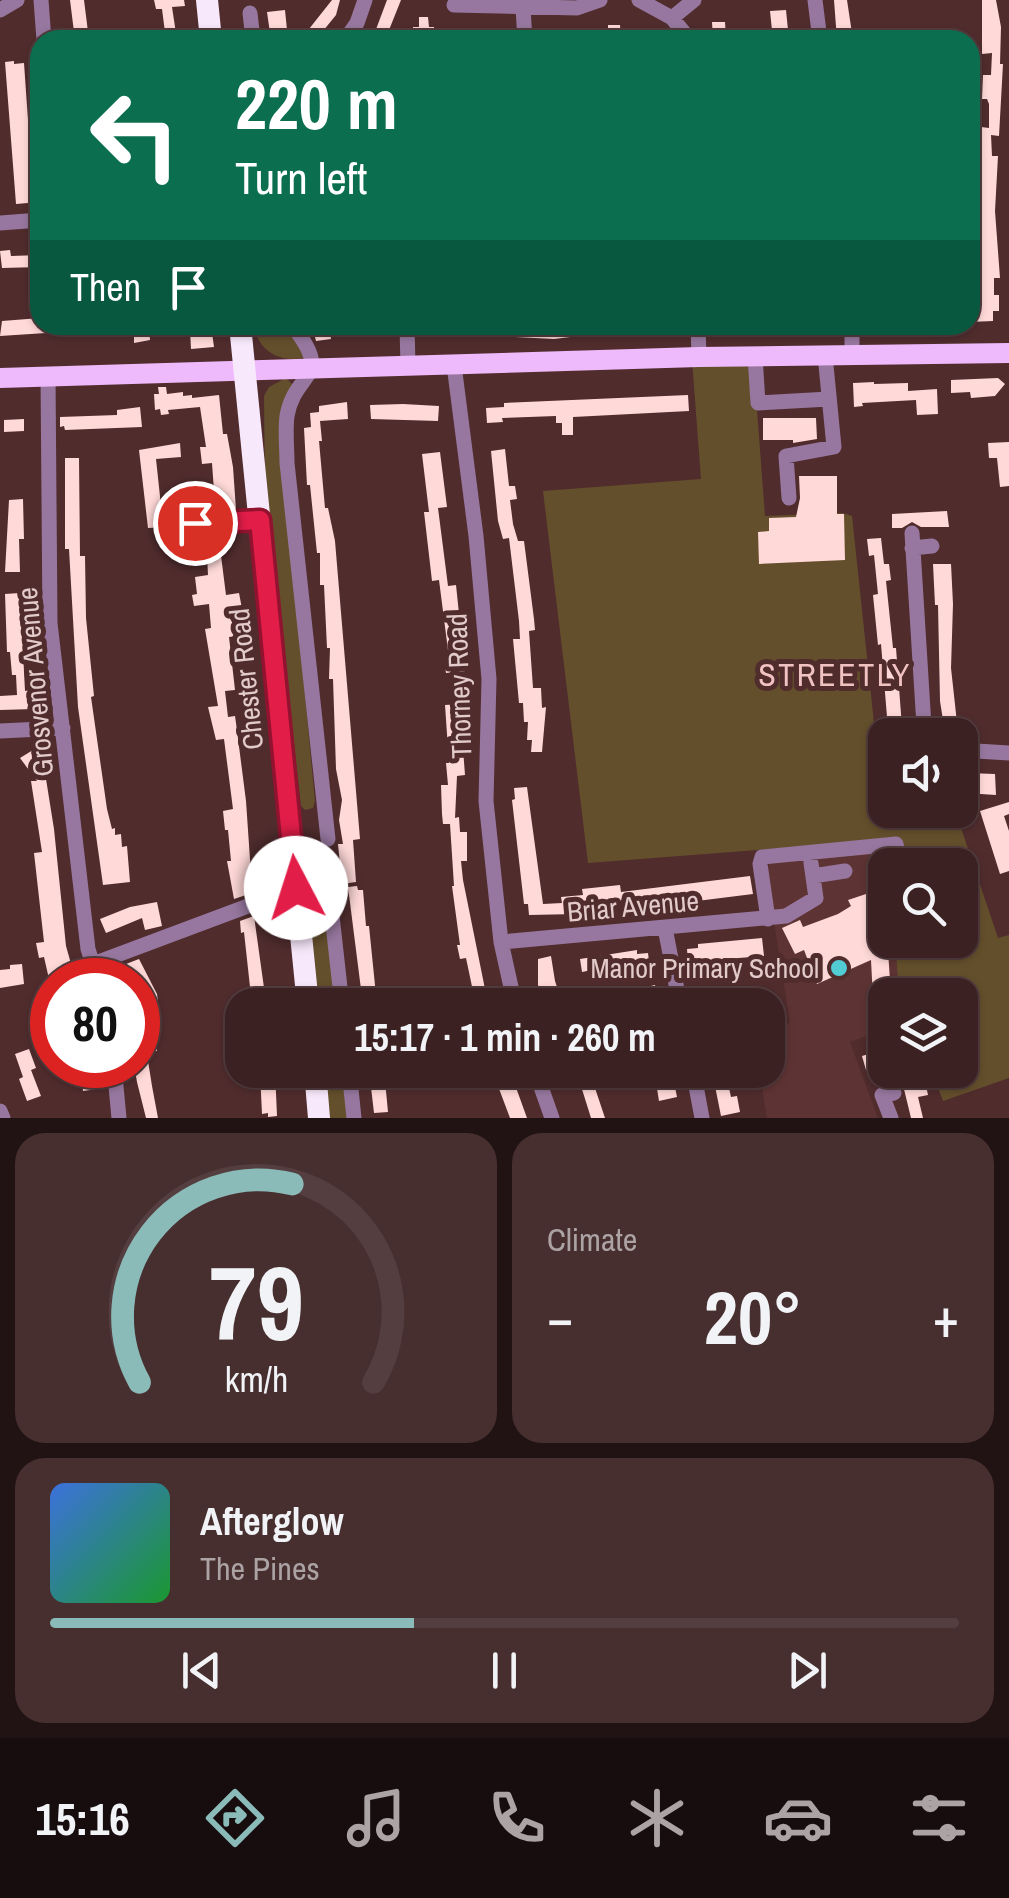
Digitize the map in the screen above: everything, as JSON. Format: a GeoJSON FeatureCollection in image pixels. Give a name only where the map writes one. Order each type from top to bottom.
{"type":"FeatureCollection","features":[{"type":"Feature","properties":{"kind":"highway"},"geometry":{"type":"LineString","coordinates":[[208,0],[210,30]]}},
{"type":"Feature","properties":{"kind":"highway","name":"Chester Road"},"geometry":{"type":"LineString","coordinates":[[241,335],[306,988]]}},
{"type":"Feature","properties":{"kind":"highway"},"geometry":{"type":"LineString","coordinates":[[317,1088],[320,1118]]}},
{"type":"Feature","properties":{"kind":"main road"},"geometry":{"type":"LineString","coordinates":[[0,378],[698,357],[1009,353]]}},
{"type":"Feature","properties":{"kind":"street"},"geometry":{"type":"LineString","coordinates":[[0,10],[17,0]]}},
{"type":"Feature","properties":{"kind":"street"},"geometry":{"type":"LineString","coordinates":[[41,0],[43,30]]}},
{"type":"Feature","properties":{"kind":"street"},"geometry":{"type":"LineString","coordinates":[[352,30],[365,0]]}},
{"type":"Feature","properties":{"kind":"street"},"geometry":{"type":"LineString","coordinates":[[459,10],[577,8],[600,0]]}},
{"type":"Feature","properties":{"kind":"street"},"geometry":{"type":"LineString","coordinates":[[639,0],[672,18],[682,30]]}},
{"type":"Feature","properties":{"kind":"street"},"geometry":{"type":"LineString","coordinates":[[672,18],[694,0]]}},
{"type":"Feature","properties":{"kind":"street"},"geometry":{"type":"LineString","coordinates":[[816,0],[819,30]]}},
{"type":"Feature","properties":{"kind":"street"},"geometry":{"type":"LineString","coordinates":[[523,8],[524,30]]}},
{"type":"Feature","properties":{"kind":"street"},"geometry":{"type":"LineString","coordinates":[[250,14],[251,30]]}},
{"type":"Feature","properties":{"kind":"street"},"geometry":{"type":"LineString","coordinates":[[0,224],[30,221]]}},
{"type":"Feature","properties":{"kind":"street"},"geometry":{"type":"LineString","coordinates":[[299,335],[310,351],[312,368],[288,413],[287,464],[318,816],[328,839]]}},
{"type":"Feature","properties":{"kind":"street"},"geometry":{"type":"LineString","coordinates":[[408,335],[408,367]]}},
{"type":"Feature","properties":{"kind":"street"},"geometry":{"type":"LineString","coordinates":[[698,335],[698,357]]}},
{"type":"Feature","properties":{"kind":"street"},"geometry":{"type":"LineString","coordinates":[[852,335],[852,356]]}},
{"type":"Feature","properties":{"kind":"street"},"geometry":{"type":"LineString","coordinates":[[789,498],[786,456],[834,446],[825,355]]}},
{"type":"Feature","properties":{"kind":"street"},"geometry":{"type":"LineString","coordinates":[[755,356],[758,403],[828,399]]}},
{"type":"Feature","properties":{"kind":"street","name":"Thorney Road"},"geometry":{"type":"LineString","coordinates":[[454,365],[489,680],[486,801],[501,942],[511,988]]}},
{"type":"Feature","properties":{"kind":"street","name":"Grosvenor Avenue"},"geometry":{"type":"LineString","coordinates":[[48,376],[50,623],[91,958]]}},
{"type":"Feature","properties":{"kind":"street"},"geometry":{"type":"LineString","coordinates":[[195,523],[260,520]]}},
{"type":"Feature","properties":{"kind":"street"},"geometry":{"type":"LineString","coordinates":[[923,718],[912,540],[932,546]]}},
{"type":"Feature","properties":{"kind":"street"},"geometry":{"type":"LineString","coordinates":[[0,731],[62,728]]}},
{"type":"Feature","properties":{"kind":"street"},"geometry":{"type":"LineString","coordinates":[[978,751],[1009,753]]}},
{"type":"Feature","properties":{"kind":"street"},"geometry":{"type":"LineString","coordinates":[[768,919],[762,858],[896,844],[897,848]]}},
{"type":"Feature","properties":{"kind":"street","name":"Briar Avenue"},"geometry":{"type":"LineString","coordinates":[[501,942],[786,916],[816,898],[812,870],[845,871]]}},
{"type":"Feature","properties":{"kind":"street"},"geometry":{"type":"LineString","coordinates":[[134,958],[298,898],[330,895],[340,988]]}},
{"type":"Feature","properties":{"kind":"street"},"geometry":{"type":"LineString","coordinates":[[666,928],[677,988]]}},
{"type":"Feature","properties":{"kind":"street"},"geometry":{"type":"LineString","coordinates":[[116,1088],[119,1118]]}},
{"type":"Feature","properties":{"kind":"street"},"geometry":{"type":"LineString","coordinates":[[351,1088],[354,1118]]}},
{"type":"Feature","properties":{"kind":"street"},"geometry":{"type":"LineString","coordinates":[[541,1088],[552,1118]]}},
{"type":"Feature","properties":{"kind":"street"},"geometry":{"type":"LineString","coordinates":[[696,1088],[702,1118]]}},
{"type":"Feature","properties":{"kind":"street"},"geometry":{"type":"LineString","coordinates":[[891,1118],[882,1095],[894,1093]]}},
{"type":"Feature","properties":{"kind":"street"},"geometry":{"type":"LineString","coordinates":[[0,1111],[3,1118]]}},
{"type":"Feature","properties":{"kind":"shaded area"},"geometry":{"type":"Polygon","coordinates":[[[256,335],[293,335],[305,358],[278,357],[256,335]]]}},
{"type":"Feature","properties":{"kind":"shaded area"},"geometry":{"type":"Polygon","coordinates":[[[753,357],[765,516],[852,516],[873,718],[868,718],[868,828],[961,828],[968,848],[887,848],[886,840],[588,863],[543,491],[701,479],[692,360],[753,357]]]}},
{"type":"Feature","properties":{"kind":"shaded area"},"geometry":{"type":"Polygon","coordinates":[[[286,378],[294,386],[281,445],[315,801],[313,808],[305,810],[301,806],[265,491],[264,396],[269,387],[286,378]]]}},
{"type":"Feature","properties":{"kind":"shaded area","name":"Manor Primary School"},"geometry":{"type":"Polygon","coordinates":[[[868,850],[868,958],[896,958],[898,978],[868,978],[868,1035],[850,1042],[878,1118],[767,1118],[762,1088],[785,1088],[785,1024],[790,1023],[766,871],[770,862],[868,850]]]}},
{"type":"Feature","properties":{"kind":"shaded area"},"geometry":{"type":"Polygon","coordinates":[[[978,878],[998,938],[1009,935],[1009,1078],[943,1101],[938,1088],[978,1088],[978,978],[898,978],[896,958],[978,958],[978,878]]]}},
{"type":"Feature","properties":{"kind":"shaded area"},"geometry":{"type":"Polygon","coordinates":[[[315,912],[326,913],[334,988],[315,988],[309,921],[315,912]]]}},
{"type":"Feature","properties":{"kind":"shaded area"},"geometry":{"type":"Polygon","coordinates":[[[326,1088],[345,1088],[349,1118],[329,1118],[326,1088]]]}},
{"type":"Feature","properties":{"kind":"building"},"geometry":{"type":"Polygon","coordinates":[[[70,0],[84,0],[88,30],[74,30],[70,0]]]}},
{"type":"Feature","properties":{"kind":"building"},"geometry":{"type":"Polygon","coordinates":[[[154,0],[184,0],[185,6],[172,7],[175,30],[165,30],[162,9],[156,9],[154,0]]]}},
{"type":"Feature","properties":{"kind":"building"},"geometry":{"type":"Polygon","coordinates":[[[332,0],[340,0],[336,15],[324,30],[309,29],[332,0]]]}},
{"type":"Feature","properties":{"kind":"building"},"geometry":{"type":"Polygon","coordinates":[[[387,0],[401,0],[389,30],[376,30],[387,0]]]}},
{"type":"Feature","properties":{"kind":"building"},"geometry":{"type":"Polygon","coordinates":[[[834,0],[847,0],[852,30],[836,30],[834,0]]]}},
{"type":"Feature","properties":{"kind":"building"},"geometry":{"type":"Polygon","coordinates":[[[982,0],[996,0],[1003,64],[999,136],[991,135],[992,156],[998,156],[995,211],[1000,278],[994,278],[994,295],[999,295],[999,311],[993,311],[993,321],[980,322],[980,141],[981,127],[989,128],[989,104],[982,99],[983,75],[991,75],[992,53],[982,54],[982,0]]]}},
{"type":"Feature","properties":{"kind":"building"},"geometry":{"type":"Polygon","coordinates":[[[285,10],[287,30],[270,30],[267,12],[285,10]]]}},
{"type":"Feature","properties":{"kind":"building"},"geometry":{"type":"Polygon","coordinates":[[[786,10],[788,30],[772,30],[770,11],[786,10]]]}},
{"type":"Feature","properties":{"kind":"building"},"geometry":{"type":"Polygon","coordinates":[[[419,17],[428,17],[429,27],[434,30],[413,30],[419,27],[419,17]]]}},
{"type":"Feature","properties":{"kind":"building"},"geometry":{"type":"Polygon","coordinates":[[[712,22],[725,22],[726,30],[712,30],[712,22]]]}},
{"type":"Feature","properties":{"kind":"building"},"geometry":{"type":"Polygon","coordinates":[[[620,25],[620,30],[576,30],[620,25]]]}},
{"type":"Feature","properties":{"kind":"building"},"geometry":{"type":"Polygon","coordinates":[[[5,62],[24,63],[30,148],[28,203],[16,204],[5,62]]]}},
{"type":"Feature","properties":{"kind":"building"},"geometry":{"type":"Polygon","coordinates":[[[10,250],[11,256],[30,255],[30,267],[2,268],[0,251],[10,250]]]}},
{"type":"Feature","properties":{"kind":"building"},"geometry":{"type":"Polygon","coordinates":[[[30,319],[30,334],[0,336],[2,321],[30,319]]]}},
{"type":"Feature","properties":{"kind":"building"},"geometry":{"type":"Polygon","coordinates":[[[134,335],[150,335],[150,340],[134,343],[134,335]]]}},
{"type":"Feature","properties":{"kind":"building"},"geometry":{"type":"Polygon","coordinates":[[[190,335],[212,335],[214,347],[191,349],[190,335]]]}},
{"type":"Feature","properties":{"kind":"building"},"geometry":{"type":"Polygon","coordinates":[[[314,335],[330,335],[331,339],[316,341],[314,335]]]}},
{"type":"Feature","properties":{"kind":"building"},"geometry":{"type":"Polygon","coordinates":[[[515,335],[587,335],[554,339],[515,335]]]}},
{"type":"Feature","properties":{"kind":"building"},"geometry":{"type":"Polygon","coordinates":[[[998,378],[1005,384],[995,396],[971,398],[970,392],[951,393],[951,380],[998,378]]]}},
{"type":"Feature","properties":{"kind":"building"},"geometry":{"type":"Polygon","coordinates":[[[853,383],[908,383],[908,391],[937,389],[938,414],[917,415],[916,400],[862,403],[863,406],[854,407],[853,383]]]}},
{"type":"Feature","properties":{"kind":"building"},"geometry":{"type":"Polygon","coordinates":[[[158,387],[166,387],[167,394],[183,392],[183,396],[192,398],[219,395],[223,434],[227,434],[233,467],[236,510],[207,508],[205,492],[214,491],[212,463],[202,464],[200,447],[206,447],[200,407],[168,410],[169,414],[161,415],[160,409],[155,410],[154,394],[159,394],[158,387]]]}},
{"type":"Feature","properties":{"kind":"building"},"geometry":{"type":"Polygon","coordinates":[[[688,395],[689,411],[573,417],[573,435],[562,435],[562,423],[556,423],[556,416],[502,418],[503,422],[487,423],[486,408],[504,407],[504,403],[688,395]]]}},
{"type":"Feature","properties":{"kind":"building"},"geometry":{"type":"Polygon","coordinates":[[[347,402],[348,419],[320,421],[319,441],[325,508],[335,541],[360,839],[353,840],[356,882],[342,884],[338,844],[343,844],[339,820],[342,800],[336,769],[333,679],[329,679],[324,585],[320,585],[320,553],[307,485],[304,428],[311,427],[310,413],[319,412],[319,406],[347,402]]]}},
{"type":"Feature","properties":{"kind":"building"},"geometry":{"type":"Polygon","coordinates":[[[370,405],[439,406],[438,421],[371,419],[370,405]]]}},
{"type":"Feature","properties":{"kind":"building"},"geometry":{"type":"Polygon","coordinates":[[[140,407],[142,427],[60,427],[60,417],[117,415],[117,410],[140,407]]]}},
{"type":"Feature","properties":{"kind":"building"},"geometry":{"type":"Polygon","coordinates":[[[763,418],[816,418],[817,439],[793,443],[763,440],[763,418]]]}},
{"type":"Feature","properties":{"kind":"building"},"geometry":{"type":"Polygon","coordinates":[[[24,419],[24,431],[4,432],[4,420],[24,419]]]}},
{"type":"Feature","properties":{"kind":"building"},"geometry":{"type":"Polygon","coordinates":[[[1009,442],[1009,486],[1000,487],[997,458],[989,458],[988,443],[1009,442]]]}},
{"type":"Feature","properties":{"kind":"building"},"geometry":{"type":"Polygon","coordinates":[[[180,443],[181,457],[156,459],[162,515],[187,512],[185,526],[148,528],[139,450],[180,443]]]}},
{"type":"Feature","properties":{"kind":"building"},"geometry":{"type":"Polygon","coordinates":[[[505,449],[509,486],[515,486],[517,499],[510,500],[513,524],[518,541],[524,541],[534,619],[535,630],[529,631],[533,688],[541,688],[542,708],[546,707],[542,752],[531,752],[528,722],[524,722],[523,703],[519,703],[513,639],[520,639],[519,621],[509,538],[503,539],[498,521],[491,451],[505,449]]]}},
{"type":"Feature","properties":{"kind":"building"},"geometry":{"type":"Polygon","coordinates":[[[440,452],[447,507],[438,508],[448,586],[456,585],[465,671],[446,673],[444,659],[449,658],[439,580],[432,581],[422,454],[440,452]]]}},
{"type":"Feature","properties":{"kind":"building"},"geometry":{"type":"Polygon","coordinates":[[[65,458],[79,458],[80,556],[85,556],[94,696],[91,697],[107,809],[115,835],[121,834],[122,847],[127,846],[130,882],[103,885],[78,707],[69,549],[65,549],[65,458]]]}},
{"type":"Feature","properties":{"kind":"building"},"geometry":{"type":"Polygon","coordinates":[[[799,476],[837,476],[837,514],[844,514],[845,560],[759,564],[758,532],[769,531],[769,518],[796,517],[799,476]]]}},
{"type":"Feature","properties":{"kind":"building"},"geometry":{"type":"Polygon","coordinates":[[[23,499],[20,572],[5,572],[9,500],[23,499]]]}},
{"type":"Feature","properties":{"kind":"building"},"geometry":{"type":"Polygon","coordinates":[[[947,511],[949,527],[921,527],[912,522],[892,528],[892,514],[947,511]]]}},
{"type":"Feature","properties":{"kind":"building"},"geometry":{"type":"Polygon","coordinates":[[[226,533],[226,539],[219,540],[226,595],[239,593],[243,614],[235,615],[237,636],[229,637],[235,690],[225,691],[228,717],[235,716],[236,723],[246,801],[251,874],[247,874],[252,893],[234,899],[223,811],[233,809],[224,739],[216,740],[208,707],[218,706],[205,629],[211,628],[209,604],[194,606],[192,595],[197,594],[195,577],[208,575],[206,534],[226,533]]]}},
{"type":"Feature","properties":{"kind":"building"},"geometry":{"type":"Polygon","coordinates":[[[881,538],[884,564],[889,564],[891,580],[886,581],[901,718],[887,718],[873,595],[878,594],[874,555],[869,556],[867,539],[881,538]]]}},
{"type":"Feature","properties":{"kind":"building"},"geometry":{"type":"Polygon","coordinates":[[[933,564],[951,564],[951,668],[956,718],[943,718],[933,564]]]}},
{"type":"Feature","properties":{"kind":"building"},"geometry":{"type":"Polygon","coordinates":[[[20,593],[25,691],[31,690],[34,709],[0,710],[0,696],[17,695],[16,675],[12,675],[7,652],[5,594],[20,593]]]}},
{"type":"Feature","properties":{"kind":"building"},"geometry":{"type":"Polygon","coordinates":[[[460,704],[459,749],[463,749],[465,775],[457,776],[455,818],[459,817],[460,832],[467,832],[467,861],[461,861],[463,880],[485,988],[472,988],[466,958],[460,959],[457,945],[450,824],[443,824],[442,814],[441,785],[448,785],[449,763],[445,705],[460,704]]]}},
{"type":"Feature","properties":{"kind":"building"},"geometry":{"type":"Polygon","coordinates":[[[33,750],[46,779],[69,958],[39,958],[36,943],[44,942],[34,853],[42,852],[31,781],[37,781],[20,758],[33,750]]]}},
{"type":"Feature","properties":{"kind":"building"},"geometry":{"type":"Polygon","coordinates":[[[978,773],[995,774],[996,795],[978,794],[978,773]]]}},
{"type":"Feature","properties":{"kind":"building"},"geometry":{"type":"Polygon","coordinates":[[[527,787],[543,904],[562,903],[561,897],[583,895],[582,889],[620,885],[621,892],[750,876],[753,894],[625,910],[624,903],[576,908],[577,914],[529,915],[528,904],[524,904],[512,800],[514,788],[527,787]]]}},
{"type":"Feature","properties":{"kind":"building"},"geometry":{"type":"Polygon","coordinates":[[[1009,802],[1009,814],[1004,816],[1009,831],[1009,871],[1000,874],[980,811],[1009,802]]]}},
{"type":"Feature","properties":{"kind":"building"},"geometry":{"type":"Polygon","coordinates":[[[348,887],[363,890],[375,988],[361,988],[348,887]]]}},
{"type":"Feature","properties":{"kind":"building"},"geometry":{"type":"Polygon","coordinates":[[[868,893],[868,958],[888,958],[890,978],[872,978],[871,960],[817,984],[804,950],[795,954],[782,928],[800,920],[803,927],[838,914],[851,906],[848,900],[868,893]]]}},
{"type":"Feature","properties":{"kind":"building"},"geometry":{"type":"Polygon","coordinates":[[[157,902],[162,926],[145,930],[142,918],[106,933],[100,919],[157,902]]]}},
{"type":"Feature","properties":{"kind":"building"},"geometry":{"type":"Polygon","coordinates":[[[254,916],[264,988],[250,988],[240,921],[254,916]]]}},
{"type":"Feature","properties":{"kind":"building"},"geometry":{"type":"Polygon","coordinates":[[[762,938],[764,956],[688,962],[687,949],[698,948],[698,944],[762,938]]]}},
{"type":"Feature","properties":{"kind":"building"},"geometry":{"type":"Polygon","coordinates":[[[637,950],[637,954],[648,953],[650,970],[642,971],[641,966],[600,970],[600,974],[592,975],[592,970],[582,972],[580,959],[637,950]]]}},
{"type":"Feature","properties":{"kind":"building"},"geometry":{"type":"Polygon","coordinates":[[[551,956],[557,988],[539,988],[538,959],[551,956]]]}},
{"type":"Feature","properties":{"kind":"building"},"geometry":{"type":"Polygon","coordinates":[[[22,964],[24,984],[0,988],[0,970],[22,964]]]}},
{"type":"Feature","properties":{"kind":"building"},"geometry":{"type":"Polygon","coordinates":[[[29,1049],[30,1088],[38,1088],[41,1096],[27,1101],[15,1054],[29,1049]]]}},
{"type":"Feature","properties":{"kind":"building"},"geometry":{"type":"Polygon","coordinates":[[[138,1088],[153,1088],[158,1118],[146,1118],[138,1088]]]}},
{"type":"Feature","properties":{"kind":"building"},"geometry":{"type":"Polygon","coordinates":[[[261,1088],[276,1088],[277,1116],[262,1114],[261,1088]]]}},
{"type":"Feature","properties":{"kind":"building"},"geometry":{"type":"Polygon","coordinates":[[[371,1088],[386,1088],[388,1112],[374,1113],[371,1088]]]}},
{"type":"Feature","properties":{"kind":"building"},"geometry":{"type":"Polygon","coordinates":[[[499,1088],[516,1088],[527,1118],[510,1118],[499,1088]]]}},
{"type":"Feature","properties":{"kind":"building"},"geometry":{"type":"Polygon","coordinates":[[[582,1088],[595,1088],[605,1118],[591,1118],[582,1088]]]}},
{"type":"Feature","properties":{"kind":"building"},"geometry":{"type":"Polygon","coordinates":[[[657,1088],[675,1088],[677,1097],[659,1101],[657,1088]]]}},
{"type":"Feature","properties":{"kind":"building"},"geometry":{"type":"Polygon","coordinates":[[[715,1088],[729,1088],[731,1097],[737,1096],[740,1112],[721,1116],[715,1088]]]}},
{"type":"Feature","properties":{"kind":"building"},"geometry":{"type":"Polygon","coordinates":[[[904,1088],[926,1088],[928,1095],[918,1097],[923,1118],[911,1118],[904,1088]]]}},
{"type":"Feature","properties":{"kind":"place","name":"Manor Primary School"},"geometry":{"type":"Point","coordinates":[839,968]}},
{"type":"Feature","properties":{"kind":"district","name":"STREETLY"},"geometry":{"type":"Point","coordinates":[835,675]}},
{"type":"Feature","properties":{"kind":"route"},"geometry":{"type":"LineString","coordinates":[[195,523],[260,520],[296,888]]}}]}
